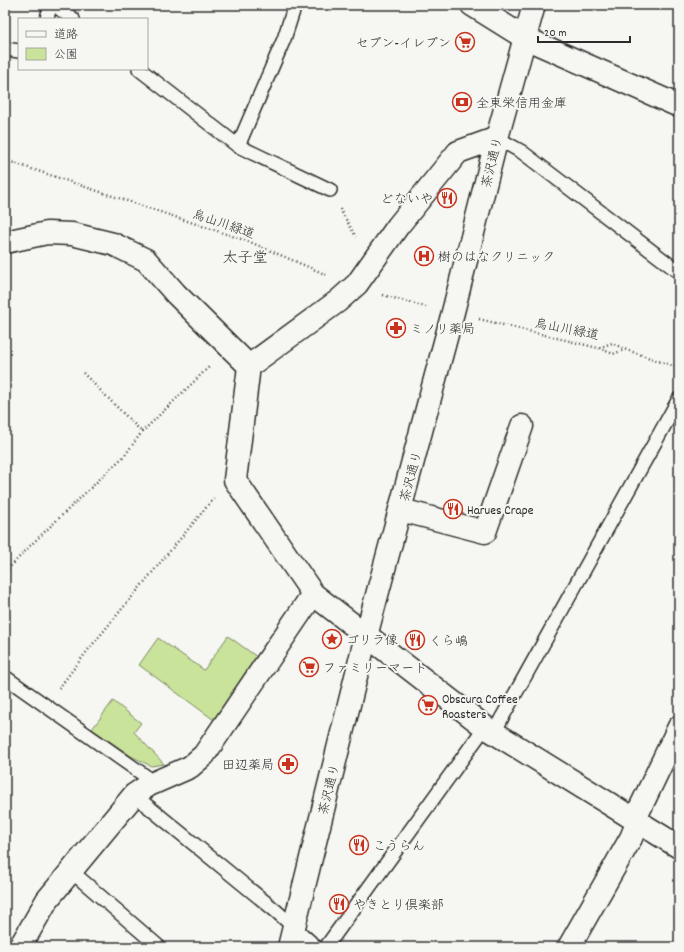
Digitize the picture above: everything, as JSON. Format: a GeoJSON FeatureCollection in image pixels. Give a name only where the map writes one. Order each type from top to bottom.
{"type":"FeatureCollection","features":[{"type":"Feature","properties":{"kind":"street"},"geometry":{"type":"LineString","coordinates":[[472,5],[525,38],[679,106]]}},
{"type":"Feature","properties":{"kind":"street","name":"茶沢通り"},"geometry":{"type":"LineString","coordinates":[[292,937],[366,636],[401,510],[497,138],[534,5]]}},
{"type":"Feature","properties":{"kind":"street"},"geometry":{"type":"LineString","coordinates":[[497,138],[458,152],[370,262],[357,284],[338,301],[249,366],[235,480],[313,594],[490,730],[679,846]]}},
{"type":"Feature","properties":{"kind":"street"},"geometry":{"type":"LineString","coordinates":[[5,242],[48,234],[72,234],[114,244],[146,260],[176,294],[249,366]]}},
{"type":"Feature","properties":{"kind":"street"},"geometry":{"type":"LineString","coordinates":[[401,510],[485,532],[522,426]]}},
{"type":"Feature","properties":{"kind":"street"},"geometry":{"type":"LineString","coordinates":[[20,947],[47,900],[142,790],[190,767],[204,755],[313,594]]}},
{"type":"Feature","properties":{"kind":"street"},"geometry":{"type":"LineString","coordinates":[[569,947],[631,838],[636,820],[679,727]]}},
{"type":"Feature","properties":{"kind":"lane"},"geometry":{"type":"LineString","coordinates":[[47,18],[50,5]]}},
{"type":"Feature","properties":{"kind":"lane"},"geometry":{"type":"LineString","coordinates":[[55,5],[72,18]]}},
{"type":"Feature","properties":{"kind":"lane"},"geometry":{"type":"LineString","coordinates":[[238,146],[284,39],[295,5]]}},
{"type":"Feature","properties":{"kind":"lane"},"geometry":{"type":"LineString","coordinates":[[5,49],[18,51]]}},
{"type":"Feature","properties":{"kind":"lane"},"geometry":{"type":"LineString","coordinates":[[140,70],[238,146],[330,190]]}},
{"type":"Feature","properties":{"kind":"lane"},"geometry":{"type":"LineString","coordinates":[[497,138],[522,152],[679,272]]}},
{"type":"Feature","properties":{"kind":"lane"},"geometry":{"type":"LineString","coordinates":[[326,947],[490,730],[679,399]]}},
{"type":"Feature","properties":{"kind":"lane"},"geometry":{"type":"LineString","coordinates":[[5,677],[144,775],[142,790],[292,937],[316,947]]}},
{"type":"Feature","properties":{"kind":"lane"},"geometry":{"type":"LineString","coordinates":[[71,871],[159,947]]}},
{"type":"Feature","properties":{"kind":"path","name":"烏山川緑道"},"geometry":{"type":"LineString","coordinates":[[5,160],[250,242],[334,278],[357,284],[374,292],[434,309]]}},
{"type":"Feature","properties":{"kind":"path"},"geometry":{"type":"LineString","coordinates":[[330,190],[370,262]]}},
{"type":"Feature","properties":{"kind":"path","name":"烏山川緑道"},"geometry":{"type":"LineString","coordinates":[[472,317],[598,348],[612,343],[624,349],[679,368]]}},
{"type":"Feature","properties":{"kind":"path"},"geometry":{"type":"LineString","coordinates":[[5,572],[33,543],[125,455],[142,432],[229,346]]}},
{"type":"Feature","properties":{"kind":"path"},"geometry":{"type":"LineString","coordinates":[[598,348],[612,354],[624,349]]}},
{"type":"Feature","properties":{"kind":"path"},"geometry":{"type":"LineString","coordinates":[[83,373],[142,432]]}},
{"type":"Feature","properties":{"kind":"path"},"geometry":{"type":"LineString","coordinates":[[46,706],[88,650],[236,471]]}},
{"type":"Feature","properties":{"kind":"green space"},"geometry":{"type":"Polygon","coordinates":[[[228,636],[257,657],[214,720],[139,665],[158,638],[204,670],[228,636]]]}},
{"type":"Feature","properties":{"kind":"green space"},"geometry":{"type":"Polygon","coordinates":[[[113,701],[141,723],[134,732],[164,764],[151,766],[131,756],[92,729],[113,701]]]}},
{"type":"Feature","properties":{"kind":"place","name":"セブン-イレブン"},"geometry":{"type":"Point","coordinates":[465,42]}},
{"type":"Feature","properties":{"kind":"place","name":"全東栄信用金庫"},"geometry":{"type":"Point","coordinates":[462,102]}},
{"type":"Feature","properties":{"kind":"place","name":"どないや"},"geometry":{"type":"Point","coordinates":[447,198]}},
{"type":"Feature","properties":{"kind":"place","name":"樹のはなクリニック"},"geometry":{"type":"Point","coordinates":[424,256]}},
{"type":"Feature","properties":{"kind":"place","name":"ミノリ薬局"},"geometry":{"type":"Point","coordinates":[396,328]}},
{"type":"Feature","properties":{"kind":"place","name":"Harues Crape"},"geometry":{"type":"Point","coordinates":[453,509]}},
{"type":"Feature","properties":{"kind":"place","name":"ゴリラ像"},"geometry":{"type":"Point","coordinates":[332,639]}},
{"type":"Feature","properties":{"kind":"place","name":"くら嶋"},"geometry":{"type":"Point","coordinates":[415,640]}},
{"type":"Feature","properties":{"kind":"place","name":"ファミリーマート"},"geometry":{"type":"Point","coordinates":[309,667]}},
{"type":"Feature","properties":{"kind":"place","name":"Obscura Coffee Roasters"},"geometry":{"type":"Point","coordinates":[428,705]}},
{"type":"Feature","properties":{"kind":"place","name":"田辺薬局"},"geometry":{"type":"Point","coordinates":[288,764]}},
{"type":"Feature","properties":{"kind":"place","name":"こうらん"},"geometry":{"type":"Point","coordinates":[359,845]}},
{"type":"Feature","properties":{"kind":"place","name":"やきとり倶楽部"},"geometry":{"type":"Point","coordinates":[339,904]}},
{"type":"Feature","properties":{"kind":"district","name":"太子堂"},"geometry":{"type":"Point","coordinates":[245,257]}}]}
